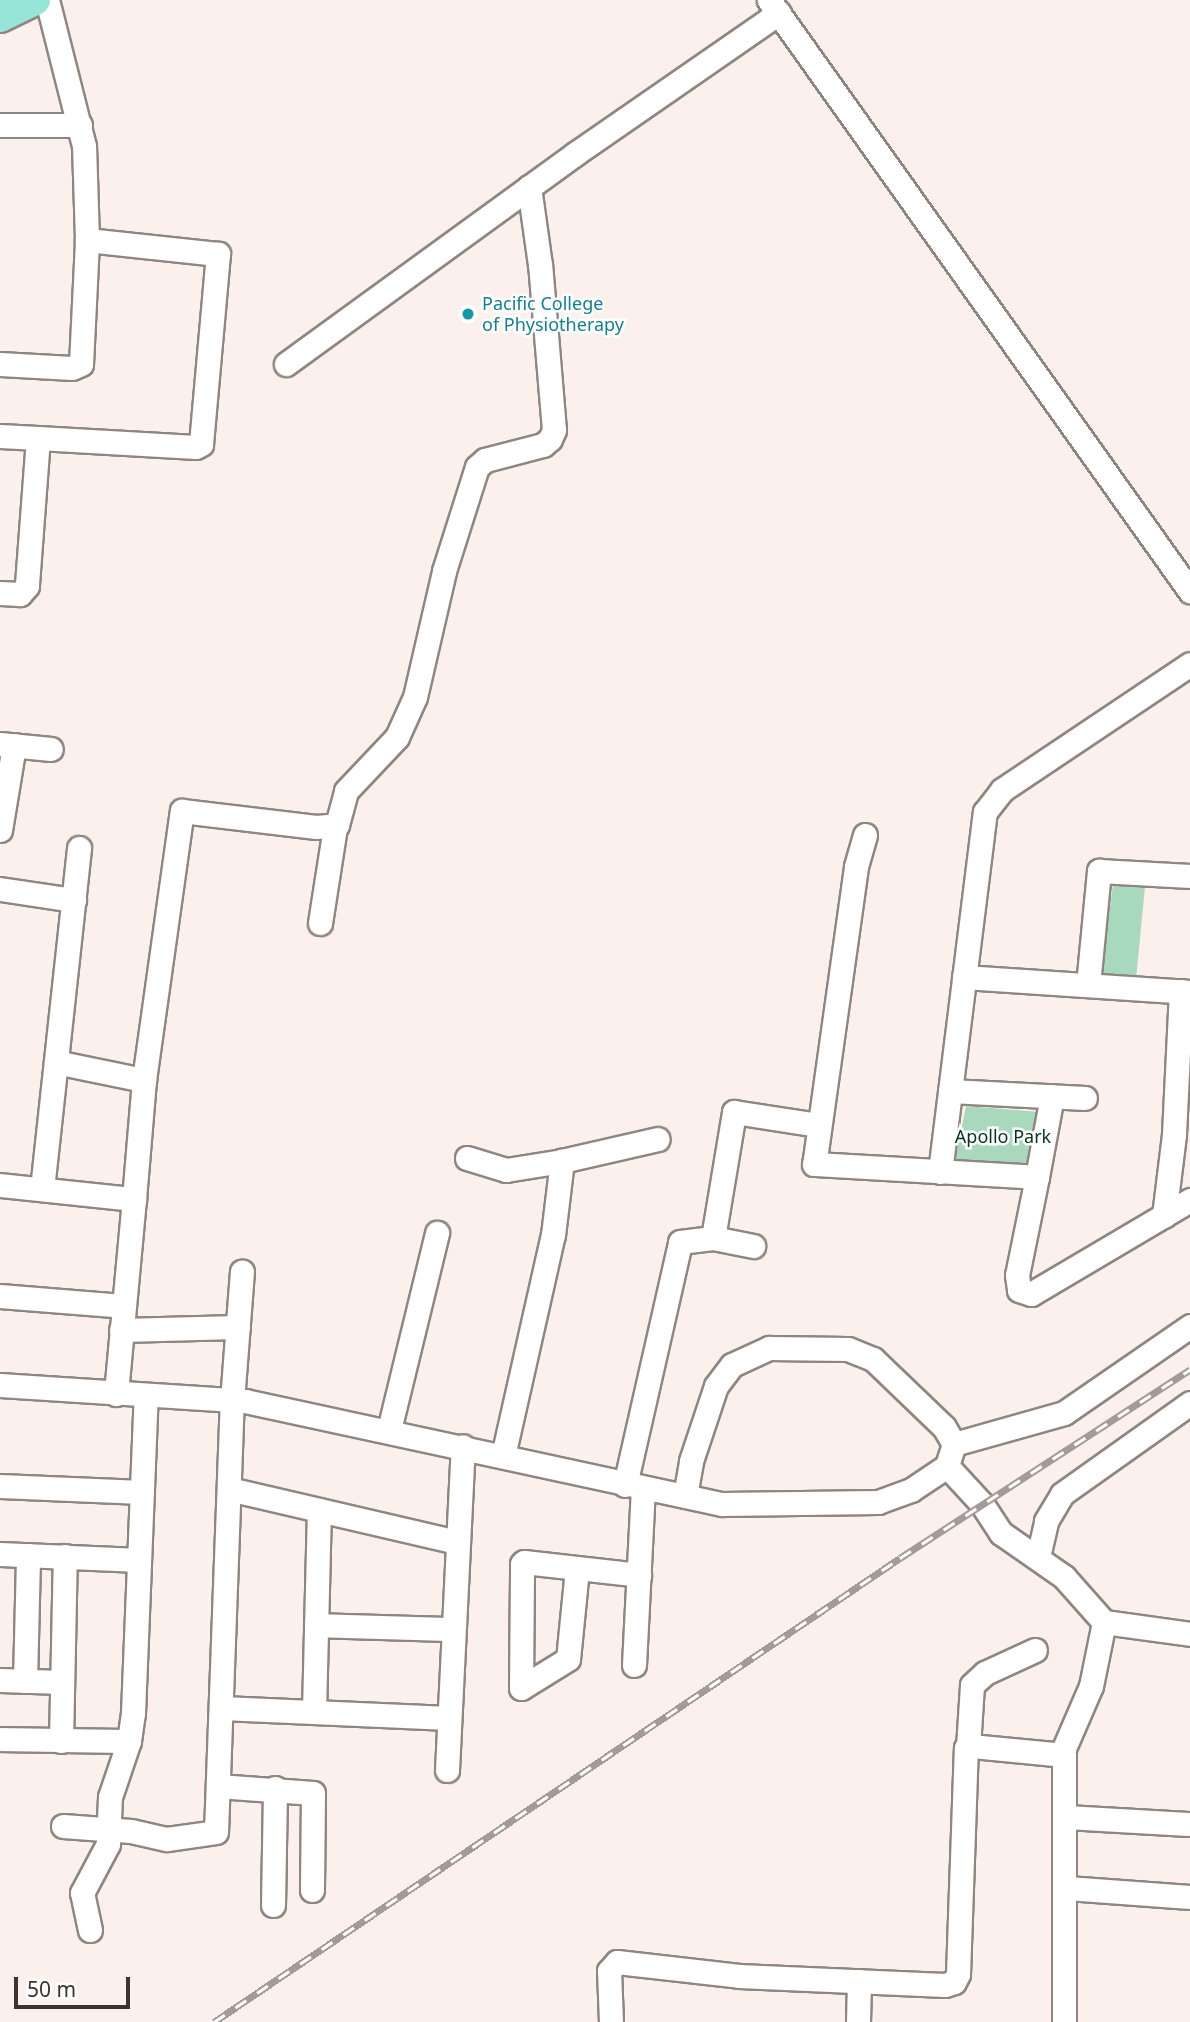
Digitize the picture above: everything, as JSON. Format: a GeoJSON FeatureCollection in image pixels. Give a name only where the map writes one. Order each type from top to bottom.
{"type":"FeatureCollection","features":[{"type":"Feature","properties":{"kind":"main road"},"geometry":{"type":"LineString","coordinates":[[0,17],[35,0]]}},
{"type":"Feature","properties":{"kind":"street"},"geometry":{"type":"LineString","coordinates":[[0,364],[72,368],[80,364],[87,240],[80,125],[47,0]]}},
{"type":"Feature","properties":{"kind":"street"},"geometry":{"type":"LineString","coordinates":[[286,364],[774,7],[1190,591]]}},
{"type":"Feature","properties":{"kind":"street"},"geometry":{"type":"LineString","coordinates":[[0,125],[80,125]]}},
{"type":"Feature","properties":{"kind":"street"},"geometry":{"type":"LineString","coordinates":[[320,923],[335,827],[346,791],[397,737],[415,697],[444,571],[477,467],[485,460],[543,445],[554,430],[529,187]]}},
{"type":"Feature","properties":{"kind":"street"},"geometry":{"type":"LineString","coordinates":[[0,436],[196,447],[201,444],[218,254],[87,240]]}},
{"type":"Feature","properties":{"kind":"street"},"geometry":{"type":"LineString","coordinates":[[0,593],[20,594],[27,586],[38,438]]}},
{"type":"Feature","properties":{"kind":"street"},"geometry":{"type":"LineString","coordinates":[[940,1172],[985,812],[990,801],[1190,664]]}},
{"type":"Feature","properties":{"kind":"street"},"geometry":{"type":"LineString","coordinates":[[0,830],[7,744],[51,750]]}},
{"type":"Feature","properties":{"kind":"street"},"geometry":{"type":"LineString","coordinates":[[116,1394],[144,1080],[183,811],[335,827]]}},
{"type":"Feature","properties":{"kind":"street"},"geometry":{"type":"LineString","coordinates":[[865,835],[856,867],[819,1125],[817,1166],[1037,1177]]}},
{"type":"Feature","properties":{"kind":"street"},"geometry":{"type":"LineString","coordinates":[[42,1189],[79,848]]}},
{"type":"Feature","properties":{"kind":"street"},"geometry":{"type":"LineString","coordinates":[[1088,985],[1099,870],[1190,876]]}},
{"type":"Feature","properties":{"kind":"street"},"geometry":{"type":"LineString","coordinates":[[0,889],[74,900]]}},
{"type":"Feature","properties":{"kind":"street"},"geometry":{"type":"LineString","coordinates":[[964,977],[1185,992],[1183,1105],[1164,1216]]}},
{"type":"Feature","properties":{"kind":"street"},"geometry":{"type":"LineString","coordinates":[[56,1062],[144,1080]]}},
{"type":"Feature","properties":{"kind":"street"},"geometry":{"type":"LineString","coordinates":[[950,1091],[1085,1098]]}},
{"type":"Feature","properties":{"kind":"street"},"geometry":{"type":"LineString","coordinates":[[1052,1096],[1017,1275],[1020,1290],[1031,1294],[1190,1200]]}},
{"type":"Feature","properties":{"kind":"street"},"geometry":{"type":"LineString","coordinates":[[713,1238],[734,1112],[819,1125]]}},
{"type":"Feature","properties":{"kind":"street"},"geometry":{"type":"LineString","coordinates":[[467,1158],[506,1170],[562,1161],[658,1139]]}},
{"type":"Feature","properties":{"kind":"street"},"geometry":{"type":"LineString","coordinates":[[503,1456],[553,1235],[562,1161]]}},
{"type":"Feature","properties":{"kind":"street"},"geometry":{"type":"LineString","coordinates":[[0,1185],[134,1199]]}},
{"type":"Feature","properties":{"kind":"street"},"geometry":{"type":"LineString","coordinates":[[389,1430],[437,1233]]}},
{"type":"Feature","properties":{"kind":"street"},"geometry":{"type":"LineString","coordinates":[[634,1665],[639,1576],[634,1486],[680,1242],[713,1238],[753,1246]]}},
{"type":"Feature","properties":{"kind":"street"},"geometry":{"type":"LineString","coordinates":[[63,1826],[111,1829],[167,1839],[212,1835],[218,1786],[222,1708],[232,1401],[243,1271]]}},
{"type":"Feature","properties":{"kind":"street"},"geometry":{"type":"LineString","coordinates":[[0,1296],[123,1306]]}},
{"type":"Feature","properties":{"kind":"street"},"geometry":{"type":"LineString","coordinates":[[0,1385],[232,1401],[389,1430],[722,1504],[878,1502],[911,1490],[951,1455],[1064,1413],[1190,1326]]}},
{"type":"Feature","properties":{"kind":"street"},"geometry":{"type":"LineString","coordinates":[[121,1330],[238,1327]]}},
{"type":"Feature","properties":{"kind":"street"},"geometry":{"type":"LineString","coordinates":[[685,1496],[691,1461],[716,1386],[732,1365],[769,1348],[864,1353],[944,1426],[951,1455],[1001,1533],[1064,1577],[1104,1622],[1190,1634]]}},
{"type":"Feature","properties":{"kind":"street"},"geometry":{"type":"LineString","coordinates":[[90,1930],[82,1893],[105,1853],[111,1829],[110,1797],[129,1741],[146,1396]]}},
{"type":"Feature","properties":{"kind":"street"},"geometry":{"type":"LineString","coordinates":[[1038,1557],[1046,1521],[1062,1494],[1190,1403]]}},
{"type":"Feature","properties":{"kind":"street"},"geometry":{"type":"LineString","coordinates":[[447,1770],[463,1446]]}},
{"type":"Feature","properties":{"kind":"street"},"geometry":{"type":"LineString","coordinates":[[0,1486],[142,1492]]}},
{"type":"Feature","properties":{"kind":"street"},"geometry":{"type":"LineString","coordinates":[[229,1489],[457,1542]]}},
{"type":"Feature","properties":{"kind":"street"},"geometry":{"type":"LineString","coordinates":[[314,1712],[319,1510]]}},
{"type":"Feature","properties":{"kind":"street"},"geometry":{"type":"LineString","coordinates":[[0,1554],[139,1560]]}},
{"type":"Feature","properties":{"kind":"street"},"geometry":{"type":"LineString","coordinates":[[25,1681],[28,1555]]}},
{"type":"Feature","properties":{"kind":"street"},"geometry":{"type":"LineString","coordinates":[[61,1741],[65,1556]]}},
{"type":"Feature","properties":{"kind":"street"},"geometry":{"type":"LineString","coordinates":[[577,1569],[568,1659],[521,1688],[520,1567],[524,1562],[639,1576]]}},
{"type":"Feature","properties":{"kind":"street"},"geometry":{"type":"LineString","coordinates":[[1064,2022],[1067,1888],[1062,1753],[1091,1686],[1104,1622]]}},
{"type":"Feature","properties":{"kind":"street"},"geometry":{"type":"LineString","coordinates":[[316,1625],[453,1629]]}},
{"type":"Feature","properties":{"kind":"street"},"geometry":{"type":"LineString","coordinates":[[611,2022],[609,1971],[617,1962],[739,1976],[945,1985],[958,1974],[972,1685],[985,1673],[1035,1650]]}},
{"type":"Feature","properties":{"kind":"street"},"geometry":{"type":"LineString","coordinates":[[0,1680],[62,1682]]}},
{"type":"Feature","properties":{"kind":"street"},"geometry":{"type":"LineString","coordinates":[[222,1708],[449,1718]]}},
{"type":"Feature","properties":{"kind":"street"},"geometry":{"type":"LineString","coordinates":[[0,1739],[129,1741]]}},
{"type":"Feature","properties":{"kind":"street"},"geometry":{"type":"LineString","coordinates":[[968,1746],[1062,1753]]}},
{"type":"Feature","properties":{"kind":"street"},"geometry":{"type":"LineString","coordinates":[[218,1786],[310,1790],[315,1796],[312,1890]]}},
{"type":"Feature","properties":{"kind":"street"},"geometry":{"type":"LineString","coordinates":[[273,1905],[275,1788]]}},
{"type":"Feature","properties":{"kind":"street"},"geometry":{"type":"LineString","coordinates":[[1066,1817],[1188,1824]]}},
{"type":"Feature","properties":{"kind":"street"},"geometry":{"type":"LineString","coordinates":[[1067,1888],[1190,1897]]}},
{"type":"Feature","properties":{"kind":"street"},"geometry":{"type":"LineString","coordinates":[[858,2022],[859,1981]]}},
{"type":"Feature","properties":{"kind":"green space"},"geometry":{"type":"Polygon","coordinates":[[[1113,884],[1145,887],[1136,979],[1101,977],[1113,884]]]}},
{"type":"Feature","properties":{"kind":"green space","name":"Apollo Park"},"geometry":{"type":"Polygon","coordinates":[[[966,1106],[1039,1112],[1029,1163],[955,1161],[966,1106]]]}},
{"type":"Feature","properties":{"kind":"railway"},"geometry":{"type":"LineString","coordinates":[[214,2022],[900,1558],[1190,1370]]}},
{"type":"Feature","properties":{"kind":"place","name":"Pacific College of Physiotherapy"},"geometry":{"type":"Point","coordinates":[468,314]}}]}
